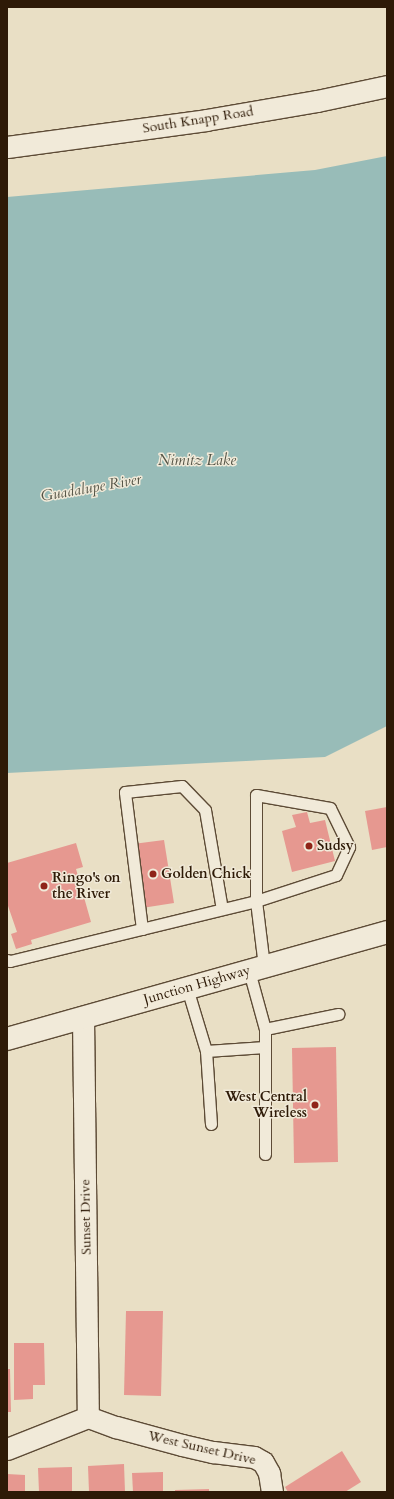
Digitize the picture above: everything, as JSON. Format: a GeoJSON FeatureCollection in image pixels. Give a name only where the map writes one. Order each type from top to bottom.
{"type":"FeatureCollection","features":[{"type":"Feature","properties":{"kind":"main road","name":"Junction Highway"},"geometry":{"type":"LineString","coordinates":[[7,1039],[256,968],[386,936]]}},
{"type":"Feature","properties":{"kind":"street","name":"South Knapp Road"},"geometry":{"type":"LineString","coordinates":[[7,146],[194,122],[316,101],[387,86]]}},
{"type":"Feature","properties":{"kind":"street","name":"Sunset Drive"},"geometry":{"type":"LineString","coordinates":[[83,1017],[88,1417]]}},
{"type":"Feature","properties":{"kind":"street"},"geometry":{"type":"LineString","coordinates":[[7,1449],[88,1417]]}},
{"type":"Feature","properties":{"kind":"street","name":"West Sunset Drive"},"geometry":{"type":"LineString","coordinates":[[88,1417],[116,1427],[182,1445],[213,1452],[254,1457],[263,1462],[269,1473],[272,1492]]}},
{"type":"Feature","properties":{"kind":"lane"},"geometry":{"type":"LineString","coordinates":[[142,929],[125,792],[182,786],[206,810],[222,910]]}},
{"type":"Feature","properties":{"kind":"lane"},"geometry":{"type":"LineString","coordinates":[[7,960],[10,961],[222,910],[256,901],[336,875],[349,847],[330,808],[256,795],[256,901],[256,968],[265,1029],[266,1047],[265,1154]]}},
{"type":"Feature","properties":{"kind":"lane"},"geometry":{"type":"LineString","coordinates":[[187,988],[206,1051],[210,1124]]}},
{"type":"Feature","properties":{"kind":"lane"},"geometry":{"type":"LineString","coordinates":[[265,1029],[338,1014]]}},
{"type":"Feature","properties":{"kind":"lane"},"geometry":{"type":"LineString","coordinates":[[206,1051],[266,1047]]}},
{"type":"Feature","properties":{"kind":"water","name":"Nimitz Lake"},"geometry":{"type":"Polygon","coordinates":[[[387,156],[387,726],[325,757],[7,773],[7,197],[315,170],[387,156]]]}},
{"type":"Feature","properties":{"kind":"building"},"geometry":{"type":"Polygon","coordinates":[[[387,807],[387,847],[372,850],[365,811],[387,807]]]}},
{"type":"Feature","properties":{"kind":"building","name":"Sudsy"},"geometry":{"type":"Polygon","coordinates":[[[307,812],[310,823],[325,820],[335,861],[292,872],[282,831],[296,827],[292,815],[307,812]]]}},
{"type":"Feature","properties":{"kind":"building","name":"Golden Chick"},"geometry":{"type":"Polygon","coordinates":[[[164,840],[174,903],[142,908],[133,844],[164,840]]]}},
{"type":"Feature","properties":{"kind":"building","name":"Ringo's on the River"},"geometry":{"type":"Polygon","coordinates":[[[76,843],[83,867],[76,869],[91,922],[31,940],[32,944],[16,949],[11,934],[17,932],[7,903],[7,863],[76,843]]]}},
{"type":"Feature","properties":{"kind":"building","name":"West Central Wireless"},"geometry":{"type":"Polygon","coordinates":[[[336,1047],[338,1162],[294,1163],[292,1048],[336,1047]]]}},
{"type":"Feature","properties":{"kind":"building"},"geometry":{"type":"Polygon","coordinates":[[[126,1311],[163,1311],[161,1396],[124,1395],[126,1311]]]}},
{"type":"Feature","properties":{"kind":"building"},"geometry":{"type":"Polygon","coordinates":[[[14,1343],[44,1343],[45,1385],[33,1385],[33,1399],[14,1400],[14,1343]]]}},
{"type":"Feature","properties":{"kind":"building"},"geometry":{"type":"Polygon","coordinates":[[[7,1369],[10,1369],[11,1412],[7,1412],[7,1369]]]}},
{"type":"Feature","properties":{"kind":"building"},"geometry":{"type":"Polygon","coordinates":[[[342,1451],[361,1482],[345,1492],[288,1492],[285,1487],[342,1451]]]}},
{"type":"Feature","properties":{"kind":"building"},"geometry":{"type":"Polygon","coordinates":[[[124,1464],[125,1492],[89,1492],[88,1466],[124,1464]]]}},
{"type":"Feature","properties":{"kind":"building"},"geometry":{"type":"Polygon","coordinates":[[[72,1467],[72,1492],[39,1492],[38,1468],[72,1467]]]}},
{"type":"Feature","properties":{"kind":"building"},"geometry":{"type":"Polygon","coordinates":[[[163,1472],[163,1492],[133,1492],[132,1473],[163,1472]]]}},
{"type":"Feature","properties":{"kind":"building"},"geometry":{"type":"Polygon","coordinates":[[[7,1474],[25,1475],[25,1492],[7,1492],[7,1474]]]}},
{"type":"Feature","properties":{"kind":"building"},"geometry":{"type":"Polygon","coordinates":[[[209,1489],[209,1492],[175,1492],[175,1490],[209,1489]]]}},
{"type":"Feature","properties":{"kind":"place","name":"Sudsy"},"geometry":{"type":"Point","coordinates":[309,846]}},
{"type":"Feature","properties":{"kind":"place","name":"Golden Chick"},"geometry":{"type":"Point","coordinates":[153,874]}},
{"type":"Feature","properties":{"kind":"place","name":"Ringo's on the River"},"geometry":{"type":"Point","coordinates":[44,886]}},
{"type":"Feature","properties":{"kind":"place","name":"West Central Wireless"},"geometry":{"type":"Point","coordinates":[315,1105]}},
{"type":"Feature","properties":{"kind":"water label","name":"Guadalupe River"},"geometry":{"type":"Point","coordinates":[91,488]}}]}
